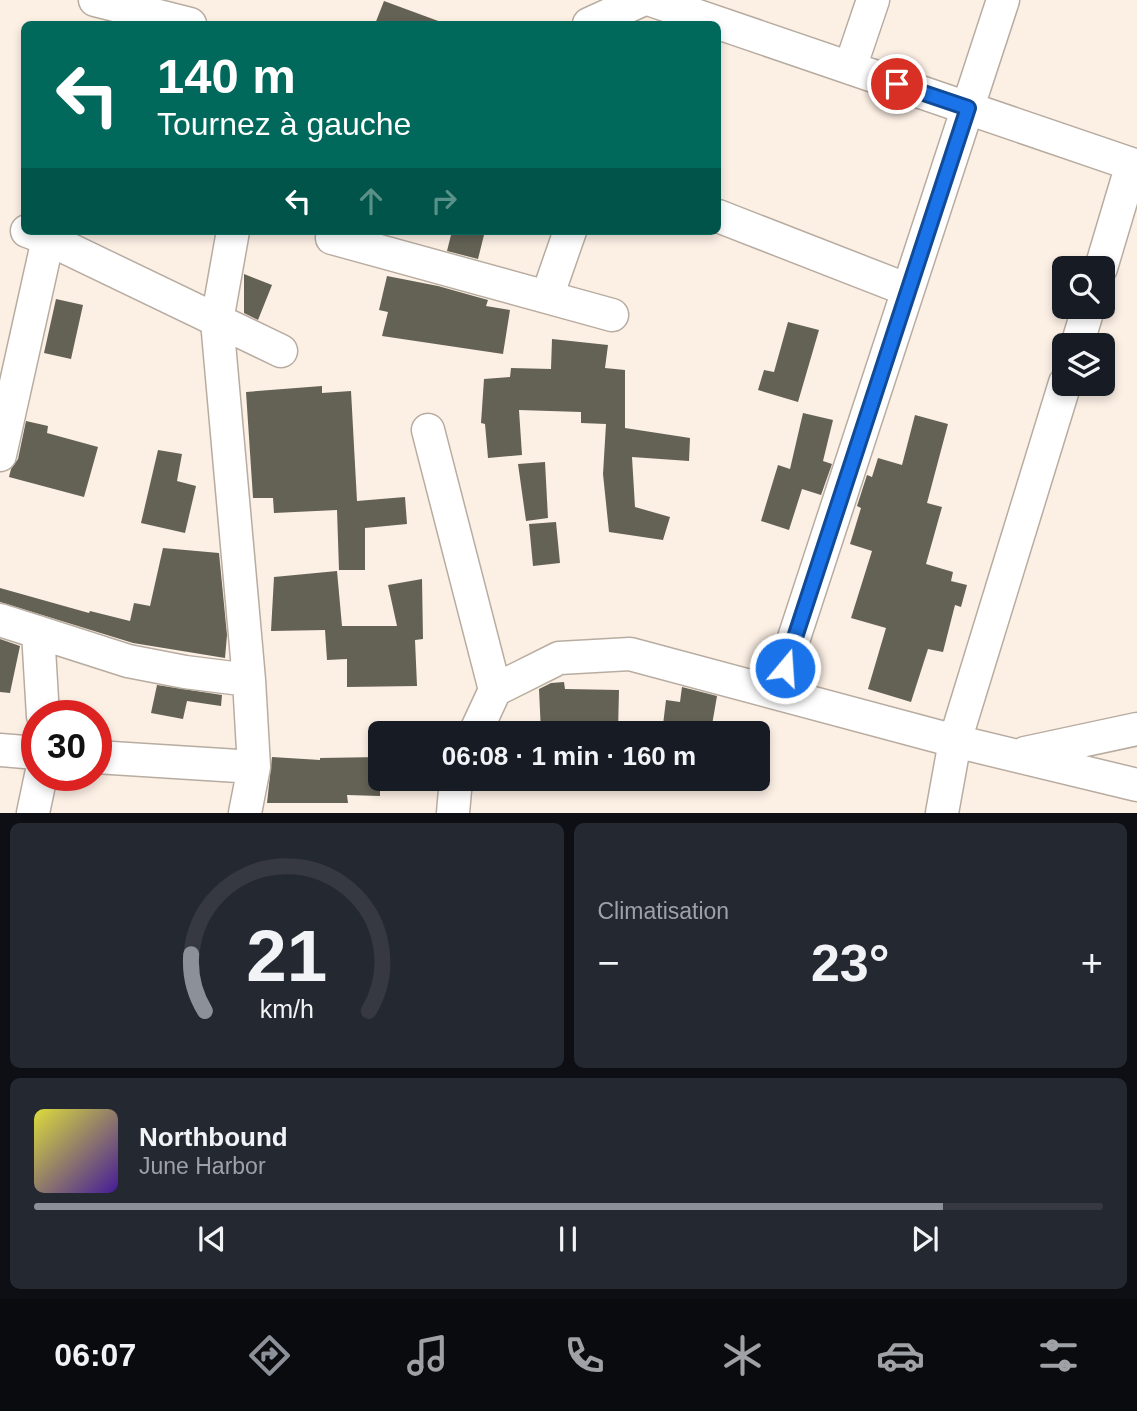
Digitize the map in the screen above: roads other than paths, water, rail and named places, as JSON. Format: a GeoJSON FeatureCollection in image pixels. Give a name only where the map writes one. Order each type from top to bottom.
{"type":"FeatureCollection","features":[{"type":"Feature","properties":{"kind":"street"},"geometry":{"type":"LineString","coordinates":[[94,0],[178,21]]}},
{"type":"Feature","properties":{"kind":"street"},"geometry":{"type":"LineString","coordinates":[[596,21],[642,0]]}},
{"type":"Feature","properties":{"kind":"street"},"geometry":{"type":"LineString","coordinates":[[651,0],[712,21]]}},
{"type":"Feature","properties":{"kind":"street"},"geometry":{"type":"LineString","coordinates":[[850,68],[873,0]]}},
{"type":"Feature","properties":{"kind":"street"},"geometry":{"type":"LineString","coordinates":[[776,693],[1003,0]]}},
{"type":"Feature","properties":{"kind":"street"},"geometry":{"type":"LineString","coordinates":[[721,24],[1135,165],[1105,256]]}},
{"type":"Feature","properties":{"kind":"street"},"geometry":{"type":"LineString","coordinates":[[721,217],[908,290]]}},
{"type":"Feature","properties":{"kind":"street"},"geometry":{"type":"LineString","coordinates":[[0,221],[21,229]]}},
{"type":"Feature","properties":{"kind":"street"},"geometry":{"type":"LineString","coordinates":[[0,454],[33,235]]}},
{"type":"Feature","properties":{"kind":"street"},"geometry":{"type":"LineString","coordinates":[[37,235],[281,351]]}},
{"type":"Feature","properties":{"kind":"street"},"geometry":{"type":"LineString","coordinates":[[232,235],[217,321],[254,768],[245,813]]}},
{"type":"Feature","properties":{"kind":"street"},"geometry":{"type":"LineString","coordinates":[[547,297],[569,235]]}},
{"type":"Feature","properties":{"kind":"street"},"geometry":{"type":"LineString","coordinates":[[332,238],[612,315]]}},
{"type":"Feature","properties":{"kind":"street"},"geometry":{"type":"LineString","coordinates":[[942,813],[955,741],[1061,396]]}},
{"type":"Feature","properties":{"kind":"street"},"geometry":{"type":"LineString","coordinates":[[428,430],[495,691]]}},
{"type":"Feature","properties":{"kind":"street"},"geometry":{"type":"LineString","coordinates":[[0,620],[128,661],[248,680]]}},
{"type":"Feature","properties":{"kind":"street"},"geometry":{"type":"LineString","coordinates":[[38,632],[42,700]]}},
{"type":"Feature","properties":{"kind":"street"},"geometry":{"type":"LineString","coordinates":[[481,721],[495,691],[559,658],[630,654],[955,741],[1137,785]]}},
{"type":"Feature","properties":{"kind":"street"},"geometry":{"type":"LineString","coordinates":[[1013,755],[1137,729]]}},
{"type":"Feature","properties":{"kind":"street"},"geometry":{"type":"LineString","coordinates":[[0,750],[21,751]]}},
{"type":"Feature","properties":{"kind":"street"},"geometry":{"type":"LineString","coordinates":[[112,758],[254,768]]}},
{"type":"Feature","properties":{"kind":"street"},"geometry":{"type":"LineString","coordinates":[[33,813],[38,791]]}},
{"type":"Feature","properties":{"kind":"street"},"geometry":{"type":"LineString","coordinates":[[453,813],[455,791]]}}]}
